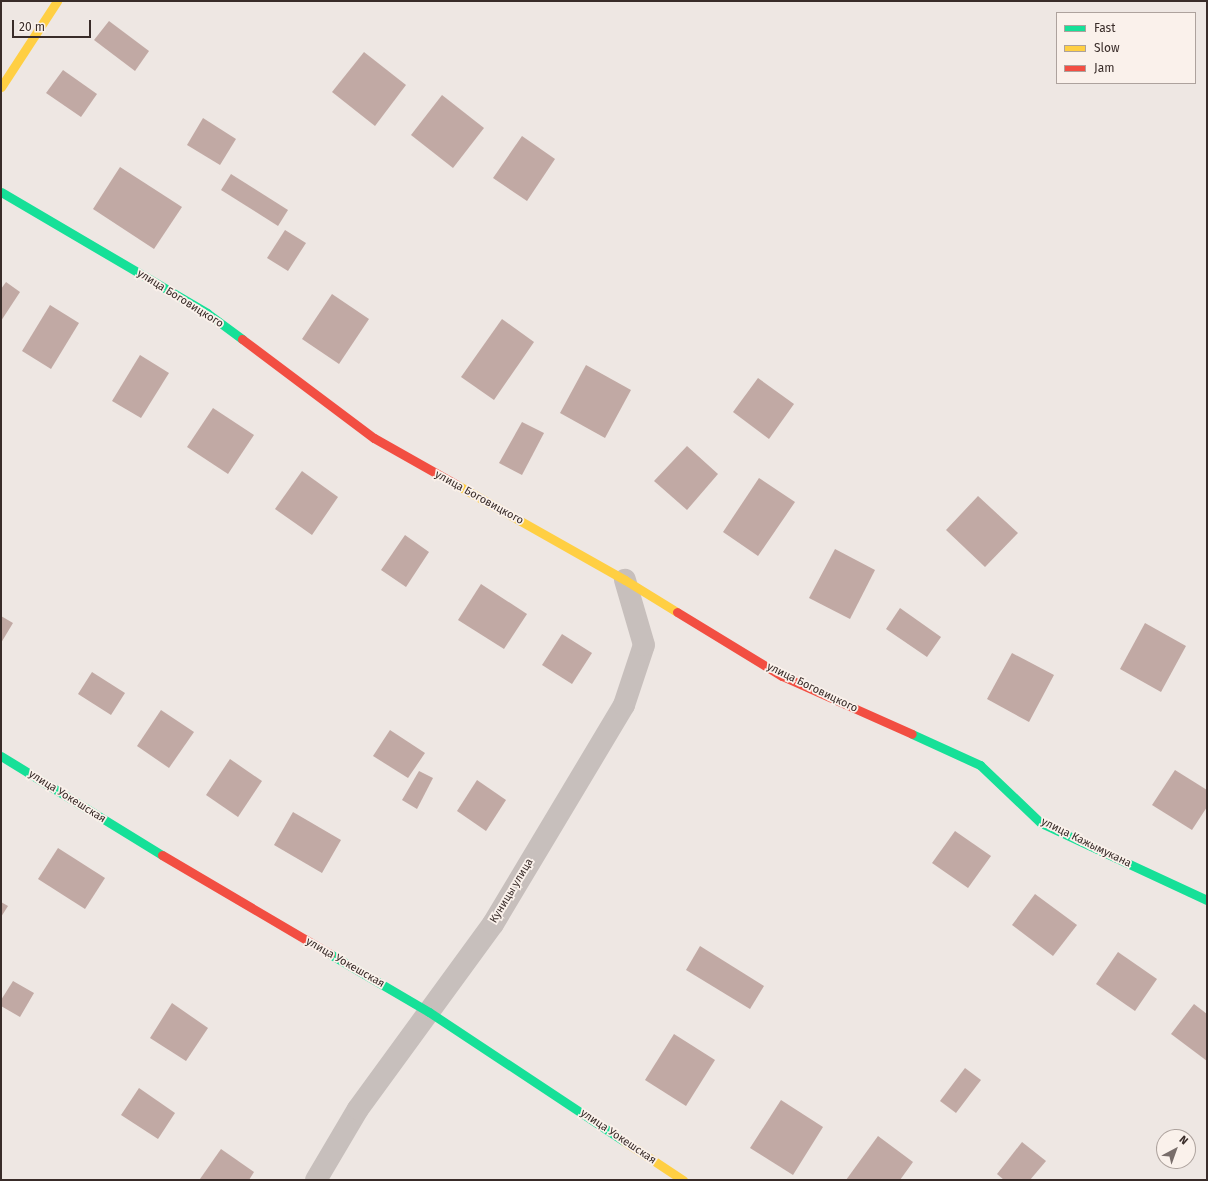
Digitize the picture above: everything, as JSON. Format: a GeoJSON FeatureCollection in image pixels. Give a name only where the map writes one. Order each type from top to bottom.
{"type":"FeatureCollection","features":[{"type":"Feature","properties":{"kind":"street"},"geometry":{"type":"LineString","coordinates":[[1,87],[57,1]]}},
{"type":"Feature","properties":{"kind":"street","name":"улица Боговицкого"},"geometry":{"type":"LineString","coordinates":[[1,192],[207,313],[374,438],[626,580],[782,676],[980,765]]}},
{"type":"Feature","properties":{"kind":"street","name":"Куницы улица"},"geometry":{"type":"LineString","coordinates":[[316,1180],[358,1109],[493,924],[624,705],[644,645],[626,580]]}},
{"type":"Feature","properties":{"kind":"street","name":"улица Уокешская"},"geometry":{"type":"LineString","coordinates":[[1,756],[120,831],[429,1012],[683,1180]]}},
{"type":"Feature","properties":{"kind":"street","name":"улица Кажымукана"},"geometry":{"type":"LineString","coordinates":[[980,765],[1041,823],[1207,900]]}},
{"type":"Feature","properties":{"kind":"building"},"geometry":{"type":"Polygon","coordinates":[[[109,21],[149,51],[135,71],[94,40],[109,21]]]}},
{"type":"Feature","properties":{"kind":"building"},"geometry":{"type":"Polygon","coordinates":[[[364,52],[406,85],[375,126],[332,92],[364,52]]]}},
{"type":"Feature","properties":{"kind":"building"},"geometry":{"type":"Polygon","coordinates":[[[63,70],[97,94],[81,117],[46,93],[63,70]]]}},
{"type":"Feature","properties":{"kind":"building"},"geometry":{"type":"Polygon","coordinates":[[[442,95],[484,128],[453,168],[411,135],[442,95]]]}},
{"type":"Feature","properties":{"kind":"building"},"geometry":{"type":"Polygon","coordinates":[[[203,118],[236,139],[220,165],[187,145],[203,118]]]}},
{"type":"Feature","properties":{"kind":"building"},"geometry":{"type":"Polygon","coordinates":[[[522,136],[555,159],[527,201],[493,178],[522,136]]]}},
{"type":"Feature","properties":{"kind":"building"},"geometry":{"type":"Polygon","coordinates":[[[120,167],[182,207],[154,249],[93,209],[120,167]]]}},
{"type":"Feature","properties":{"kind":"building"},"geometry":{"type":"Polygon","coordinates":[[[231,174],[288,210],[278,226],[221,190],[231,174]]]}},
{"type":"Feature","properties":{"kind":"building"},"geometry":{"type":"Polygon","coordinates":[[[285,230],[306,243],[288,271],[267,258],[285,230]]]}},
{"type":"Feature","properties":{"kind":"building"},"geometry":{"type":"Polygon","coordinates":[[[6,282],[20,292],[1,321],[1,289],[6,282]]]}},
{"type":"Feature","properties":{"kind":"building"},"geometry":{"type":"Polygon","coordinates":[[[332,294],[369,319],[339,364],[302,339],[332,294]]]}},
{"type":"Feature","properties":{"kind":"building"},"geometry":{"type":"Polygon","coordinates":[[[50,305],[79,323],[51,369],[22,351],[50,305]]]}},
{"type":"Feature","properties":{"kind":"building"},"geometry":{"type":"Polygon","coordinates":[[[502,319],[534,342],[494,400],[461,377],[502,319]]]}},
{"type":"Feature","properties":{"kind":"building"},"geometry":{"type":"Polygon","coordinates":[[[140,355],[169,373],[141,418],[112,401],[140,355]]]}},
{"type":"Feature","properties":{"kind":"building"},"geometry":{"type":"Polygon","coordinates":[[[586,365],[631,390],[605,438],[560,413],[586,365]]]}},
{"type":"Feature","properties":{"kind":"building"},"geometry":{"type":"Polygon","coordinates":[[[758,378],[794,404],[769,439],[733,412],[758,378]]]}},
{"type":"Feature","properties":{"kind":"building"},"geometry":{"type":"Polygon","coordinates":[[[213,408],[254,435],[228,474],[187,447],[213,408]]]}},
{"type":"Feature","properties":{"kind":"building"},"geometry":{"type":"Polygon","coordinates":[[[522,422],[544,433],[522,475],[499,463],[522,422]]]}},
{"type":"Feature","properties":{"kind":"building"},"geometry":{"type":"Polygon","coordinates":[[[687,446],[718,474],[687,510],[654,481],[687,446]]]}},
{"type":"Feature","properties":{"kind":"building"},"geometry":{"type":"Polygon","coordinates":[[[302,471],[338,497],[312,535],[275,509],[302,471]]]}},
{"type":"Feature","properties":{"kind":"building"},"geometry":{"type":"Polygon","coordinates":[[[759,478],[795,502],[758,556],[723,532],[759,478]]]}},
{"type":"Feature","properties":{"kind":"building"},"geometry":{"type":"Polygon","coordinates":[[[978,496],[1018,533],[985,567],[946,530],[978,496]]]}},
{"type":"Feature","properties":{"kind":"building"},"geometry":{"type":"Polygon","coordinates":[[[405,535],[429,552],[406,587],[381,570],[405,535]]]}},
{"type":"Feature","properties":{"kind":"building"},"geometry":{"type":"Polygon","coordinates":[[[835,549],[875,570],[850,619],[809,598],[835,549]]]}},
{"type":"Feature","properties":{"kind":"building"},"geometry":{"type":"Polygon","coordinates":[[[481,584],[527,614],[504,649],[458,620],[481,584]]]}},
{"type":"Feature","properties":{"kind":"building"},"geometry":{"type":"Polygon","coordinates":[[[900,608],[941,637],[927,657],[886,629],[900,608]]]}},
{"type":"Feature","properties":{"kind":"building"},"geometry":{"type":"Polygon","coordinates":[[[1,616],[13,623],[1,643],[1,616]]]}},
{"type":"Feature","properties":{"kind":"building"},"geometry":{"type":"Polygon","coordinates":[[[1145,623],[1186,646],[1161,692],[1120,669],[1145,623]]]}},
{"type":"Feature","properties":{"kind":"building"},"geometry":{"type":"Polygon","coordinates":[[[562,634],[592,653],[572,684],[542,665],[562,634]]]}},
{"type":"Feature","properties":{"kind":"building"},"geometry":{"type":"Polygon","coordinates":[[[1012,653],[1054,675],[1029,722],[987,699],[1012,653]]]}},
{"type":"Feature","properties":{"kind":"building"},"geometry":{"type":"Polygon","coordinates":[[[92,672],[125,693],[111,715],[78,694],[92,672]]]}},
{"type":"Feature","properties":{"kind":"building"},"geometry":{"type":"Polygon","coordinates":[[[161,710],[194,732],[169,768],[137,746],[161,710]]]}},
{"type":"Feature","properties":{"kind":"building"},"geometry":{"type":"Polygon","coordinates":[[[390,730],[425,753],[408,778],[373,756],[390,730]]]}},
{"type":"Feature","properties":{"kind":"building"},"geometry":{"type":"Polygon","coordinates":[[[230,759],[262,781],[238,817],[206,795],[230,759]]]}},
{"type":"Feature","properties":{"kind":"building"},"geometry":{"type":"Polygon","coordinates":[[[1175,770],[1207,790],[1207,807],[1192,830],[1152,805],[1175,770]]]}},
{"type":"Feature","properties":{"kind":"building"},"geometry":{"type":"Polygon","coordinates":[[[419,771],[433,778],[417,809],[402,800],[419,771]]]}},
{"type":"Feature","properties":{"kind":"building"},"geometry":{"type":"Polygon","coordinates":[[[477,780],[506,800],[486,831],[457,811],[477,780]]]}},
{"type":"Feature","properties":{"kind":"building"},"geometry":{"type":"Polygon","coordinates":[[[293,812],[341,840],[322,873],[274,845],[293,812]]]}},
{"type":"Feature","properties":{"kind":"building"},"geometry":{"type":"Polygon","coordinates":[[[955,831],[991,856],[968,888],[932,863],[955,831]]]}},
{"type":"Feature","properties":{"kind":"building"},"geometry":{"type":"Polygon","coordinates":[[[58,848],[105,878],[85,909],[38,879],[58,848]]]}},
{"type":"Feature","properties":{"kind":"building"},"geometry":{"type":"Polygon","coordinates":[[[1035,894],[1077,925],[1053,956],[1012,925],[1035,894]]]}},
{"type":"Feature","properties":{"kind":"building"},"geometry":{"type":"Polygon","coordinates":[[[1,902],[8,906],[1,917],[1,902]]]}},
{"type":"Feature","properties":{"kind":"building"},"geometry":{"type":"Polygon","coordinates":[[[700,946],[764,986],[750,1009],[686,970],[700,946]]]}},
{"type":"Feature","properties":{"kind":"building"},"geometry":{"type":"Polygon","coordinates":[[[1118,952],[1157,979],[1135,1011],[1096,984],[1118,952]]]}},
{"type":"Feature","properties":{"kind":"building"},"geometry":{"type":"Polygon","coordinates":[[[13,981],[34,993],[20,1017],[1,1006],[1,1000],[13,981]]]}},
{"type":"Feature","properties":{"kind":"building"},"geometry":{"type":"Polygon","coordinates":[[[172,1003],[208,1028],[186,1061],[150,1038],[172,1003]]]}},
{"type":"Feature","properties":{"kind":"building"},"geometry":{"type":"Polygon","coordinates":[[[1194,1004],[1207,1014],[1207,1061],[1171,1034],[1194,1004]]]}},
{"type":"Feature","properties":{"kind":"building"},"geometry":{"type":"Polygon","coordinates":[[[674,1034],[715,1060],[686,1106],[645,1080],[674,1034]]]}},
{"type":"Feature","properties":{"kind":"building"},"geometry":{"type":"Polygon","coordinates":[[[965,1068],[981,1080],[956,1113],[940,1101],[965,1068]]]}},
{"type":"Feature","properties":{"kind":"building"},"geometry":{"type":"Polygon","coordinates":[[[139,1088],[175,1113],[158,1139],[121,1115],[139,1088]]]}},
{"type":"Feature","properties":{"kind":"building"},"geometry":{"type":"Polygon","coordinates":[[[781,1100],[823,1127],[793,1175],[750,1148],[781,1100]]]}},
{"type":"Feature","properties":{"kind":"building"},"geometry":{"type":"Polygon","coordinates":[[[878,1136],[913,1162],[900,1180],[846,1180],[878,1136]]]}},
{"type":"Feature","properties":{"kind":"building"},"geometry":{"type":"Polygon","coordinates":[[[1022,1142],[1046,1161],[1030,1180],[1004,1180],[997,1174],[1022,1142]]]}},
{"type":"Feature","properties":{"kind":"building"},"geometry":{"type":"Polygon","coordinates":[[[221,1149],[254,1172],[249,1180],[200,1179],[221,1149]]]}},
{"type":"Feature","properties":{"kind":"traffic: fast"},"geometry":{"type":"LineString","coordinates":[[1,192],[207,313],[242,339]]}},
{"type":"Feature","properties":{"kind":"traffic: fast"},"geometry":{"type":"LineString","coordinates":[[912,734],[980,765],[1041,823],[1207,900]]}},
{"type":"Feature","properties":{"kind":"traffic: fast"},"geometry":{"type":"LineString","coordinates":[[1,756],[162,855]]}},
{"type":"Feature","properties":{"kind":"traffic: fast"},"geometry":{"type":"LineString","coordinates":[[330,954],[429,1012],[624,1141]]}},
{"type":"Feature","properties":{"kind":"traffic: slow"},"geometry":{"type":"LineString","coordinates":[[1,87],[57,1]]}},
{"type":"Feature","properties":{"kind":"traffic: slow"},"geometry":{"type":"LineString","coordinates":[[457,485],[625,580],[677,612]]}},
{"type":"Feature","properties":{"kind":"traffic: slow"},"geometry":{"type":"LineString","coordinates":[[624,1141],[683,1180]]}},
{"type":"Feature","properties":{"kind":"traffic: jam"},"geometry":{"type":"LineString","coordinates":[[242,339],[374,438],[457,485]]}},
{"type":"Feature","properties":{"kind":"traffic: jam"},"geometry":{"type":"LineString","coordinates":[[677,612],[782,676],[912,734]]}},
{"type":"Feature","properties":{"kind":"traffic: jam"},"geometry":{"type":"LineString","coordinates":[[162,855],[330,954]]}}]}
